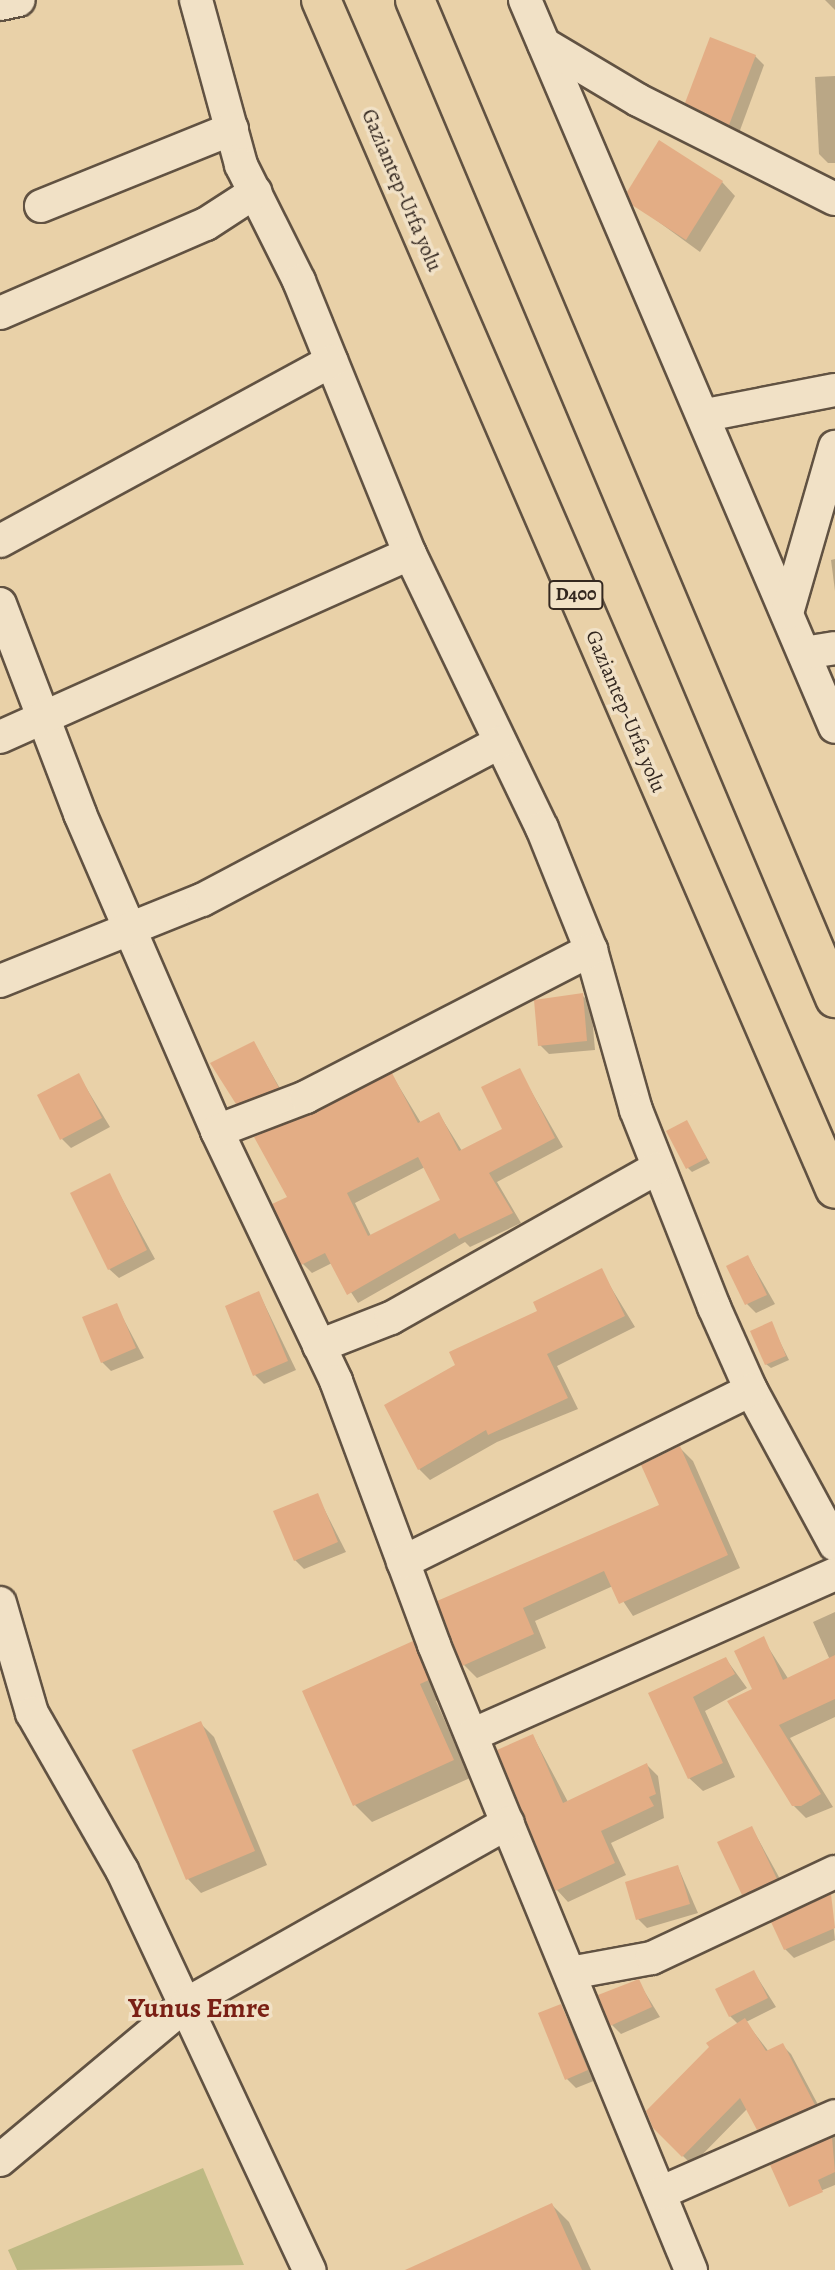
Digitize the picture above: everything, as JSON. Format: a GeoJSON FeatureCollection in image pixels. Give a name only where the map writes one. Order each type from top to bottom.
{"type":"FeatureCollection","features":[{"type":"Feature","properties":{"kind":"highway","name":"Gaziantep-Urfa yolu"},"geometry":{"type":"LineString","coordinates":[[321,0],[835,1189]]}},
{"type":"Feature","properties":{"kind":"highway"},"geometry":{"type":"LineString","coordinates":[[415,0],[835,999]]}},
{"type":"Feature","properties":{"kind":"street"},"geometry":{"type":"LineString","coordinates":[[0,4],[19,0]]}},
{"type":"Feature","properties":{"kind":"street"},"geometry":{"type":"LineString","coordinates":[[196,0],[232,129],[254,192],[331,360],[410,554],[500,742],[591,950],[657,1168],[751,1390],[835,1545]]}},
{"type":"Feature","properties":{"kind":"street"},"geometry":{"type":"LineString","coordinates":[[525,0],[706,415],[835,727]]}},
{"type":"Feature","properties":{"kind":"street"},"geometry":{"type":"LineString","coordinates":[[544,44],[638,100],[835,199]]}},
{"type":"Feature","properties":{"kind":"street"},"geometry":{"type":"LineString","coordinates":[[41,206],[232,129]]}},
{"type":"Feature","properties":{"kind":"street"},"geometry":{"type":"LineString","coordinates":[[0,313],[205,224],[254,192]]}},
{"type":"Feature","properties":{"kind":"street"},"geometry":{"type":"LineString","coordinates":[[0,541],[331,360]]}},
{"type":"Feature","properties":{"kind":"street"},"geometry":{"type":"LineString","coordinates":[[706,415],[835,390]]}},
{"type":"Feature","properties":{"kind":"street"},"geometry":{"type":"LineString","coordinates":[[788,613],[835,447]]}},
{"type":"Feature","properties":{"kind":"street"},"geometry":{"type":"LineString","coordinates":[[0,737],[43,715],[410,554]]}},
{"type":"Feature","properties":{"kind":"street"},"geometry":{"type":"LineString","coordinates":[[0,604],[131,931],[217,1131],[319,1346],[472,1735],[691,2270]]}},
{"type":"Feature","properties":{"kind":"street"},"geometry":{"type":"LineString","coordinates":[[804,653],[835,648]]}},
{"type":"Feature","properties":{"kind":"street"},"geometry":{"type":"LineString","coordinates":[[0,981],[131,931],[500,742]]}},
{"type":"Feature","properties":{"kind":"street"},"geometry":{"type":"LineString","coordinates":[[217,1131],[306,1097],[591,950]]}},
{"type":"Feature","properties":{"kind":"street"},"geometry":{"type":"LineString","coordinates":[[319,1346],[391,1318],[657,1168]]}},
{"type":"Feature","properties":{"kind":"street"},"geometry":{"type":"LineString","coordinates":[[403,1562],[751,1390]]}},
{"type":"Feature","properties":{"kind":"street"},"geometry":{"type":"LineString","coordinates":[[472,1735],[835,1574]]}},
{"type":"Feature","properties":{"kind":"street"},"geometry":{"type":"LineString","coordinates":[[0,1603],[32,1713],[122,1870],[188,2003],[309,2270]]}},
{"type":"Feature","properties":{"kind":"street"},"geometry":{"type":"LineString","coordinates":[[0,2160],[188,2003],[508,1823]]}},
{"type":"Feature","properties":{"kind":"street"},"geometry":{"type":"LineString","coordinates":[[569,1973],[652,1958],[835,1872]]}},
{"type":"Feature","properties":{"kind":"street"},"geometry":{"type":"LineString","coordinates":[[660,2193],[835,2116]]}},
{"type":"Feature","properties":{"kind":"shaded area"},"geometry":{"type":"Polygon","coordinates":[[[203,2168],[244,2265],[17,2270],[8,2250],[203,2168]]]}},
{"type":"Feature","properties":{"kind":"building"},"geometry":{"type":"Polygon","coordinates":[[[710,37],[756,55],[729,125],[685,103],[710,37]]]}},
{"type":"Feature","properties":{"kind":"building"},"geometry":{"type":"Polygon","coordinates":[[[659,140],[723,181],[686,240],[632,205],[627,192],[659,140]]]}},
{"type":"Feature","properties":{"kind":"building"},"geometry":{"type":"Polygon","coordinates":[[[583,993],[587,1041],[538,1046],[534,1000],[583,993]]]}},
{"type":"Feature","properties":{"kind":"building"},"geometry":{"type":"Polygon","coordinates":[[[254,1041],[279,1088],[236,1104],[210,1063],[254,1041]]]}},
{"type":"Feature","properties":{"kind":"building"},"geometry":{"type":"Polygon","coordinates":[[[520,1068],[555,1138],[489,1173],[513,1213],[459,1239],[455,1233],[347,1295],[325,1253],[301,1265],[272,1204],[287,1197],[254,1137],[392,1073],[418,1123],[439,1112],[459,1151],[502,1129],[481,1087],[520,1068]],[[418,1157],[347,1193],[368,1236],[440,1200],[418,1157]]]}},
{"type":"Feature","properties":{"kind":"building"},"geometry":{"type":"Polygon","coordinates":[[[79,1073],[102,1118],[60,1140],[37,1095],[79,1073]]]}},
{"type":"Feature","properties":{"kind":"building"},"geometry":{"type":"Polygon","coordinates":[[[687,1120],[707,1158],[686,1169],[666,1131],[687,1120]]]}},
{"type":"Feature","properties":{"kind":"building"},"geometry":{"type":"Polygon","coordinates":[[[110,1173],[147,1250],[108,1270],[70,1193],[110,1173]]]}},
{"type":"Feature","properties":{"kind":"building"},"geometry":{"type":"Polygon","coordinates":[[[748,1255],[767,1295],[745,1305],[726,1266],[748,1255]]]}},
{"type":"Feature","properties":{"kind":"building"},"geometry":{"type":"Polygon","coordinates":[[[602,1268],[625,1316],[547,1354],[568,1398],[488,1435],[486,1430],[418,1470],[384,1405],[455,1365],[449,1352],[537,1311],[533,1302],[602,1268]]]}},
{"type":"Feature","properties":{"kind":"building"},"geometry":{"type":"Polygon","coordinates":[[[259,1291],[288,1361],[253,1376],[225,1306],[259,1291]]]}},
{"type":"Feature","properties":{"kind":"building"},"geometry":{"type":"Polygon","coordinates":[[[117,1303],[136,1348],[101,1363],[82,1317],[117,1303]]]}},
{"type":"Feature","properties":{"kind":"building"},"geometry":{"type":"Polygon","coordinates":[[[772,1321],[786,1356],[765,1365],[750,1331],[772,1321]]]}},
{"type":"Feature","properties":{"kind":"building"},"geometry":{"type":"Polygon","coordinates":[[[680,1446],[728,1555],[619,1604],[604,1571],[523,1608],[534,1634],[462,1666],[437,1601],[659,1505],[641,1465],[680,1446]]]}},
{"type":"Feature","properties":{"kind":"building"},"geometry":{"type":"Polygon","coordinates":[[[318,1493],[338,1542],[294,1561],[273,1511],[318,1493]]]}},
{"type":"Feature","properties":{"kind":"building"},"geometry":{"type":"Polygon","coordinates":[[[764,1636],[783,1680],[835,1655],[835,1699],[779,1725],[821,1794],[801,1806],[792,1806],[727,1701],[752,1689],[734,1651],[764,1636]]]}},
{"type":"Feature","properties":{"kind":"building"},"geometry":{"type":"Polygon","coordinates":[[[413,1641],[429,1680],[420,1684],[454,1760],[353,1806],[302,1691],[413,1641]]]}},
{"type":"Feature","properties":{"kind":"building"},"geometry":{"type":"Polygon","coordinates":[[[726,1657],[735,1674],[693,1697],[723,1763],[688,1779],[648,1693],[726,1657]]]}},
{"type":"Feature","properties":{"kind":"building"},"geometry":{"type":"Polygon","coordinates":[[[201,1721],[255,1851],[186,1880],[132,1750],[201,1721]]]}},
{"type":"Feature","properties":{"kind":"building"},"geometry":{"type":"Polygon","coordinates":[[[533,1734],[563,1803],[647,1763],[656,1794],[649,1797],[654,1806],[601,1831],[615,1863],[555,1891],[497,1750],[533,1734]]]}},
{"type":"Feature","properties":{"kind":"building"},"geometry":{"type":"Polygon","coordinates":[[[752,1826],[777,1879],[742,1895],[717,1842],[752,1826]]]}},
{"type":"Feature","properties":{"kind":"building"},"geometry":{"type":"Polygon","coordinates":[[[678,1865],[690,1904],[636,1920],[625,1882],[678,1865]]]}},
{"type":"Feature","properties":{"kind":"building"},"geometry":{"type":"Polygon","coordinates":[[[831,1894],[835,1928],[784,1950],[771,1922],[831,1894]]]}},
{"type":"Feature","properties":{"kind":"building"},"geometry":{"type":"Polygon","coordinates":[[[754,1970],[768,1998],[729,2017],[715,1989],[754,1970]]]}},
{"type":"Feature","properties":{"kind":"building"},"geometry":{"type":"Polygon","coordinates":[[[639,1979],[652,2007],[610,2026],[598,1995],[639,1979]]]}},
{"type":"Feature","properties":{"kind":"building"},"geometry":{"type":"Polygon","coordinates":[[[561,2004],[588,2070],[565,2080],[538,2013],[561,2004]]]}},
{"type":"Feature","properties":{"kind":"building"},"geometry":{"type":"Polygon","coordinates":[[[745,2018],[766,2051],[783,2043],[815,2105],[757,2130],[740,2098],[682,2157],[653,2128],[646,2111],[709,2047],[706,2043],[745,2018]]]}},
{"type":"Feature","properties":{"kind":"building"},"geometry":{"type":"Polygon","coordinates":[[[832,2137],[835,2172],[818,2180],[823,2192],[789,2207],[770,2165],[832,2137]]]}},
{"type":"Feature","properties":{"kind":"building"},"geometry":{"type":"Polygon","coordinates":[[[552,2203],[582,2270],[405,2270],[552,2203]]]}},
{"type":"Feature","properties":{"kind":"district","name":"Yunus Emre"},"geometry":{"type":"Point","coordinates":[199,2008]}}]}
